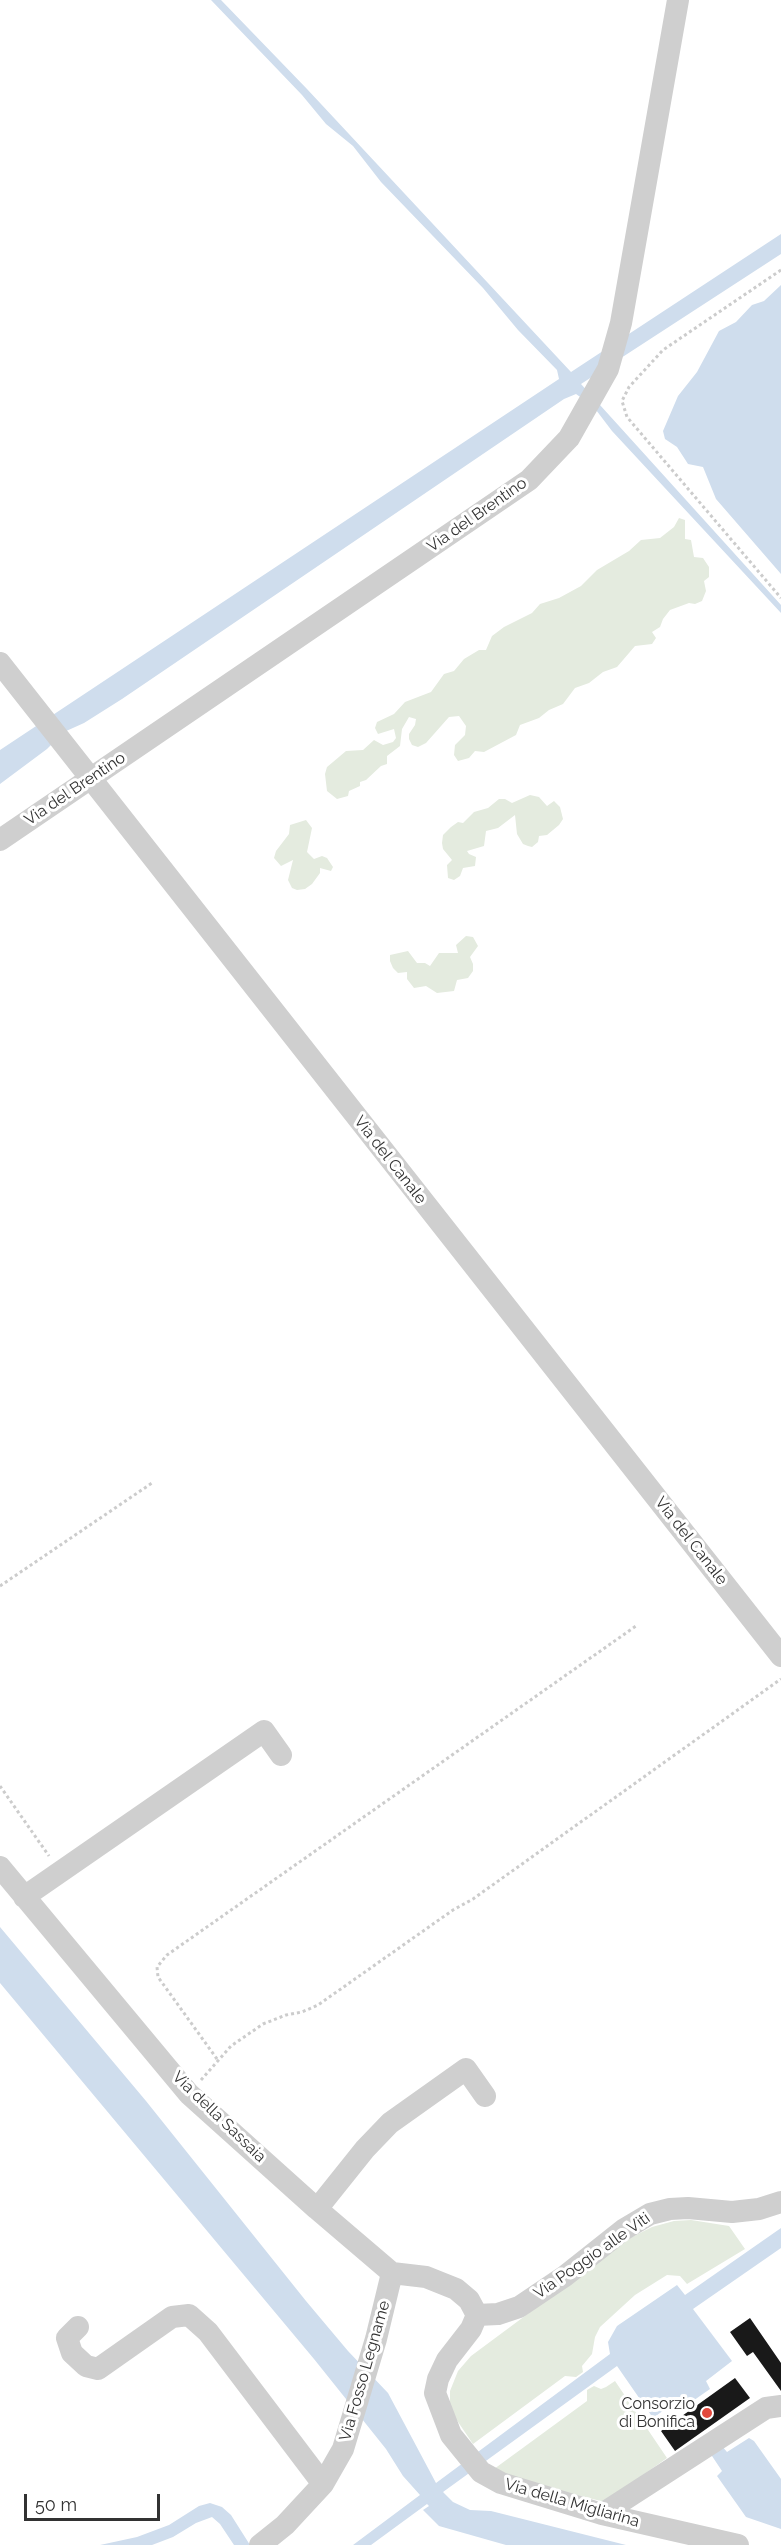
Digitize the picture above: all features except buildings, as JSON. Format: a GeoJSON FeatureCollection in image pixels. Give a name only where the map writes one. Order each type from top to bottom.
{"type":"FeatureCollection","features":[{"type":"Feature","properties":{"kind":"street","name":"Via del Brentino"},"geometry":{"type":"LineString","coordinates":[[0,840],[529,480],[569,438],[608,369],[621,323],[678,0]]}},
{"type":"Feature","properties":{"kind":"street","name":"Via del Canale"},"geometry":{"type":"LineString","coordinates":[[0,663],[781,1656]]}},
{"type":"Feature","properties":{"kind":"street"},"geometry":{"type":"LineString","coordinates":[[24,1897],[264,1731],[281,1755]]}},
{"type":"Feature","properties":{"kind":"street","name":"Via della Sassaia"},"geometry":{"type":"LineString","coordinates":[[0,1868],[189,2094],[317,2209],[393,2272]]}},
{"type":"Feature","properties":{"kind":"street"},"geometry":{"type":"LineString","coordinates":[[317,2209],[364,2149],[390,2123],[466,2069],[485,2096]]}},
{"type":"Feature","properties":{"kind":"street","name":"Via Poggio alle Viti"},"geometry":{"type":"LineString","coordinates":[[477,2315],[498,2314],[519,2307],[565,2276],[623,2230],[650,2214],[688,2208],[732,2212],[759,2209],[781,2202]]}},
{"type":"Feature","properties":{"kind":"street"},"geometry":{"type":"LineString","coordinates":[[393,2272],[426,2277],[456,2289],[469,2300],[477,2315]]}},
{"type":"Feature","properties":{"kind":"street","name":"Via Fosso Legname"},"geometry":{"type":"LineString","coordinates":[[263,2543],[285,2525],[323,2484],[343,2449],[376,2339],[393,2272]]}},
{"type":"Feature","properties":{"kind":"street"},"geometry":{"type":"LineString","coordinates":[[78,2327],[67,2338],[72,2353],[86,2366],[98,2369],[172,2317],[189,2315],[208,2332],[323,2484]]}},
{"type":"Feature","properties":{"kind":"street","name":"Via della Migliarina"},"geometry":{"type":"LineString","coordinates":[[477,2315],[471,2330],[447,2360],[438,2379],[435,2393],[451,2435],[481,2472],[501,2483],[602,2514],[738,2545]]}},
{"type":"Feature","properties":{"kind":"street"},"geometry":{"type":"LineString","coordinates":[[602,2514],[766,2408],[781,2406]]}},
{"type":"Feature","properties":{"kind":"path"},"geometry":{"type":"LineString","coordinates":[[781,270],[663,350],[628,387],[622,401],[627,417],[781,598]]}},
{"type":"Feature","properties":{"kind":"path"},"geometry":{"type":"LineString","coordinates":[[0,1587],[152,1483]]}},
{"type":"Feature","properties":{"kind":"path"},"geometry":{"type":"LineString","coordinates":[[218,2060],[158,1977],[157,1967],[167,1955],[569,1670],[636,1626]]}},
{"type":"Feature","properties":{"kind":"path"},"geometry":{"type":"LineString","coordinates":[[189,2094],[231,2046],[263,2024],[318,2005],[453,1910],[473,1899],[781,1679]]}},
{"type":"Feature","properties":{"kind":"path"},"geometry":{"type":"LineString","coordinates":[[0,1786],[60,1872]]}},
{"type":"Feature","properties":{"kind":"shaded area"},"geometry":{"type":"Polygon","coordinates":[[[679,518],[685,520],[685,539],[691,540],[694,557],[703,558],[709,567],[709,577],[704,581],[706,591],[702,601],[670,610],[660,627],[652,632],[656,638],[652,644],[635,646],[617,667],[575,688],[563,704],[549,710],[539,718],[520,725],[516,735],[484,752],[475,751],[469,758],[458,761],[454,755],[455,745],[465,735],[466,726],[459,716],[449,717],[426,743],[418,747],[412,745],[409,739],[416,719],[409,717],[402,729],[400,746],[387,756],[387,764],[360,782],[360,786],[349,791],[348,796],[337,799],[327,791],[325,774],[327,767],[346,751],[363,750],[374,740],[383,745],[393,742],[396,738],[394,729],[378,734],[375,728],[377,722],[394,714],[405,702],[431,692],[444,674],[454,671],[464,659],[479,650],[486,650],[492,636],[504,627],[532,613],[540,604],[559,598],[581,586],[597,570],[629,551],[641,540],[660,538],[674,527],[679,518]]]}},
{"type":"Feature","properties":{"kind":"shaded area"},"geometry":{"type":"Polygon","coordinates":[[[530,795],[539,797],[547,806],[554,801],[560,807],[563,819],[559,825],[547,835],[539,836],[538,842],[532,847],[523,844],[517,834],[515,815],[498,828],[486,831],[484,846],[467,851],[476,857],[475,866],[463,868],[460,876],[454,880],[448,878],[447,865],[452,860],[443,849],[443,835],[458,822],[463,823],[474,812],[488,808],[499,799],[512,803],[530,795]]]}},
{"type":"Feature","properties":{"kind":"shaded area"},"geometry":{"type":"Polygon","coordinates":[[[306,820],[312,828],[307,852],[314,859],[322,856],[327,858],[333,867],[331,871],[320,868],[320,873],[312,884],[305,889],[297,890],[292,888],[288,880],[293,860],[281,866],[274,858],[276,851],[289,834],[290,825],[306,820]]]}},
{"type":"Feature","properties":{"kind":"shaded area"},"geometry":{"type":"Polygon","coordinates":[[[466,936],[473,937],[478,946],[470,957],[473,971],[468,978],[457,980],[454,991],[437,993],[426,986],[414,988],[407,979],[407,972],[398,973],[390,961],[390,955],[408,951],[417,963],[430,966],[439,953],[458,953],[456,945],[466,936]]]}},
{"type":"Feature","properties":{"kind":"shaded area"},"geometry":{"type":"Polygon","coordinates":[[[691,2220],[729,2226],[745,2249],[687,2284],[680,2276],[667,2275],[635,2295],[600,2327],[595,2337],[592,2354],[582,2366],[583,2372],[576,2377],[565,2376],[473,2444],[456,2419],[450,2404],[450,2391],[458,2371],[471,2356],[630,2238],[652,2227],[674,2221],[691,2220]]]}},
{"type":"Feature","properties":{"kind":"shaded area"},"geometry":{"type":"Polygon","coordinates":[[[615,2381],[667,2458],[605,2502],[523,2482],[494,2469],[587,2401],[587,2390],[594,2386],[601,2389],[615,2381]]]}},
{"type":"Feature","properties":{"kind":"water"},"geometry":{"type":"Polygon","coordinates":[[[211,0],[221,0],[571,372],[781,234],[781,254],[581,384],[781,605],[781,613],[612,431],[593,406],[576,394],[564,399],[122,699],[84,723],[64,732],[47,749],[0,784],[0,750],[559,379],[557,370],[518,330],[483,288],[381,182],[353,146],[326,124],[302,95],[211,0]]]}},
{"type":"Feature","properties":{"kind":"water"},"geometry":{"type":"Polygon","coordinates":[[[781,285],[781,574],[716,499],[703,467],[688,464],[677,447],[665,439],[663,431],[678,396],[697,372],[719,331],[736,322],[752,305],[764,301],[781,285]]]}},
{"type":"Feature","properties":{"kind":"water"},"geometry":{"type":"Polygon","coordinates":[[[0,1927],[146,2101],[306,2301],[348,2351],[388,2393],[436,2483],[610,2354],[608,2342],[617,2326],[677,2285],[685,2295],[781,2228],[781,2248],[693,2309],[732,2361],[706,2381],[710,2389],[677,2412],[671,2405],[653,2418],[617,2366],[443,2492],[453,2502],[470,2510],[491,2511],[626,2545],[506,2545],[439,2526],[423,2510],[429,2506],[427,2504],[371,2545],[353,2545],[420,2495],[314,2359],[0,1983],[0,1927]]]}},
{"type":"Feature","properties":{"kind":"water"},"geometry":{"type":"Polygon","coordinates":[[[749,2438],[754,2441],[781,2479],[781,2529],[746,2517],[717,2476],[722,2471],[710,2453],[721,2445],[727,2452],[749,2438]]]}},
{"type":"Feature","properties":{"kind":"water"},"geometry":{"type":"Polygon","coordinates":[[[210,2503],[222,2507],[231,2515],[250,2545],[234,2545],[220,2524],[212,2517],[152,2545],[100,2545],[137,2537],[169,2525],[199,2506],[210,2503]]]}},
{"type":"Feature","properties":{"kind":"place","name":"Consorzio di Bonifica"},"geometry":{"type":"Point","coordinates":[707,2413]}}]}
